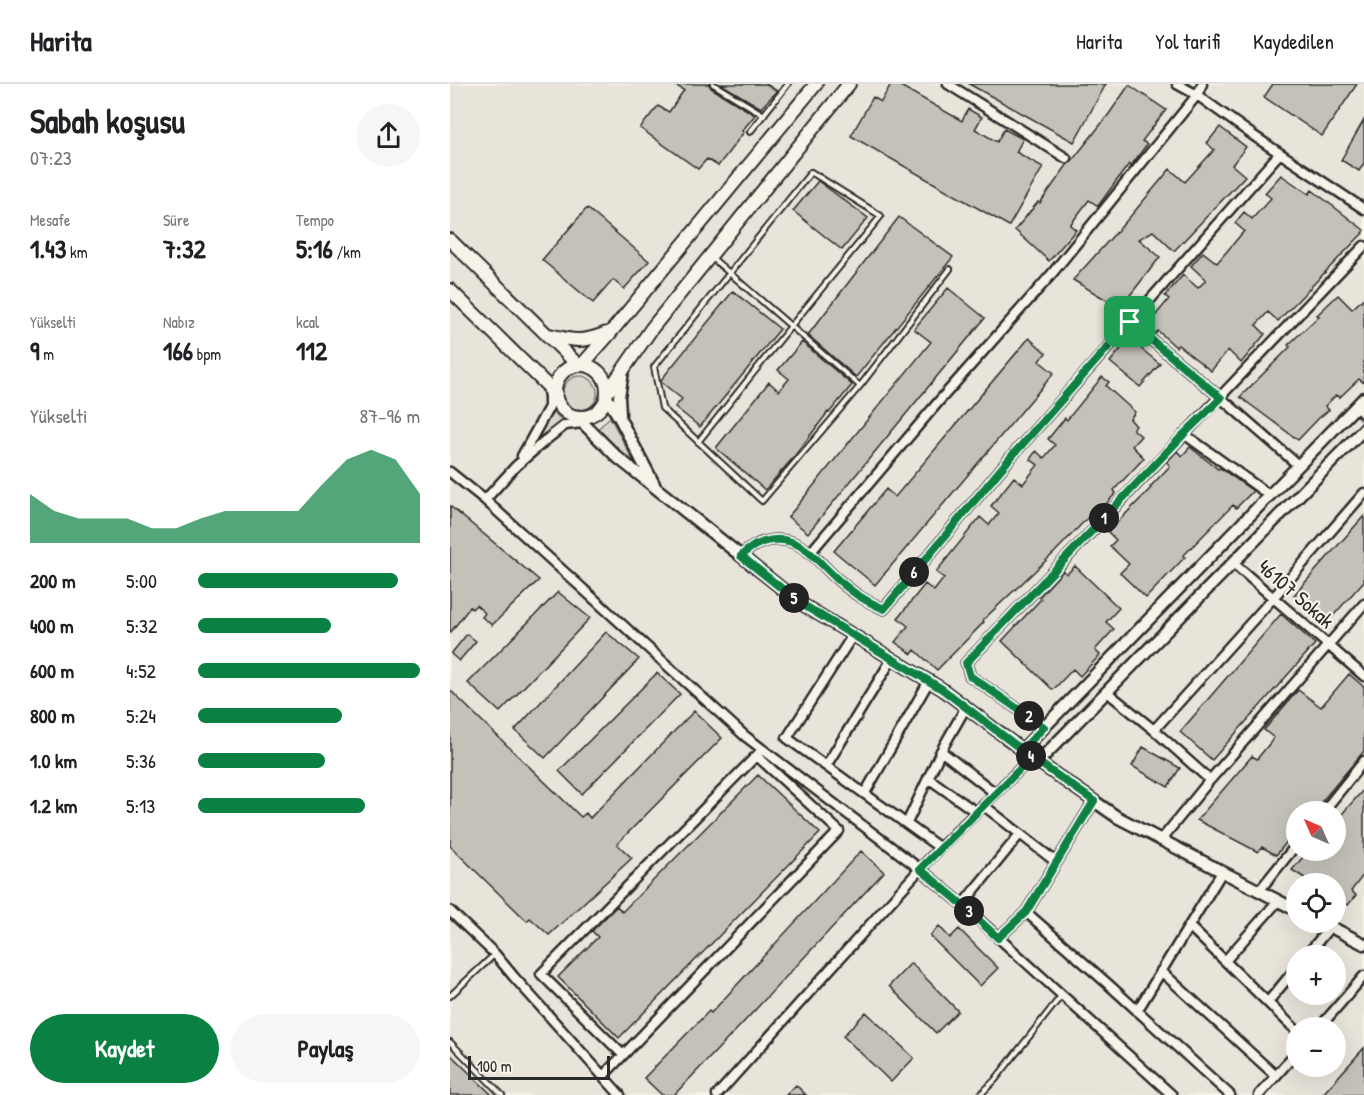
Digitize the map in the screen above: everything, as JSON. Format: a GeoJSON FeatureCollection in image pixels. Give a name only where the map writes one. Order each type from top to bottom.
{"type":"FeatureCollection","features":[{"type":"Feature","properties":{"kind":"main road"},"geometry":{"type":"LineString","coordinates":[[580,365],[611,332],[816,84]]}},
{"type":"Feature","properties":{"kind":"main road"},"geometry":{"type":"LineString","coordinates":[[606,395],[652,328],[849,84]]}},
{"type":"Feature","properties":{"kind":"main road"},"geometry":{"type":"LineString","coordinates":[[450,240],[580,365]]}},
{"type":"Feature","properties":{"kind":"main road"},"geometry":{"type":"LineString","coordinates":[[450,290],[553,392],[564,410],[579,418]]}},
{"type":"Feature","properties":{"kind":"main road"},"geometry":{"type":"LineString","coordinates":[[546,334],[567,339],[591,340],[611,332]]}},
{"type":"Feature","properties":{"kind":"main road"},"geometry":{"type":"LineString","coordinates":[[549,407],[559,378],[570,367],[580,365],[594,368],[600,374],[607,388],[603,405],[597,411],[565,425]]}},
{"type":"Feature","properties":{"kind":"street"},"geometry":{"type":"LineString","coordinates":[[948,84],[1066,158]]}},
{"type":"Feature","properties":{"kind":"street"},"geometry":{"type":"LineString","coordinates":[[1177,84],[1197,95],[1364,209]]}},
{"type":"Feature","properties":{"kind":"street"},"geometry":{"type":"LineString","coordinates":[[810,553],[940,400],[1050,276],[1197,95],[1202,84]]}},
{"type":"Feature","properties":{"kind":"street"},"geometry":{"type":"LineString","coordinates":[[741,556],[758,543],[773,539],[790,541],[804,548],[858,596],[884,609],[1011,457],[1280,153]]}},
{"type":"Feature","properties":{"kind":"street"},"geometry":{"type":"LineString","coordinates":[[1044,727],[970,676],[966,663],[1364,246]]}},
{"type":"Feature","properties":{"kind":"street"},"geometry":{"type":"LineString","coordinates":[[1130,322],[1298,465]]}},
{"type":"Feature","properties":{"kind":"street"},"geometry":{"type":"LineString","coordinates":[[620,418],[619,391],[624,369]]}},
{"type":"Feature","properties":{"kind":"street"},"geometry":{"type":"LineString","coordinates":[[606,395],[656,487]]}},
{"type":"Feature","properties":{"kind":"street"},"geometry":{"type":"LineString","coordinates":[[1022,750],[1364,398]]}},
{"type":"Feature","properties":{"kind":"street"},"geometry":{"type":"LineString","coordinates":[[1356,406],[1364,415]]}},
{"type":"Feature","properties":{"kind":"street"},"geometry":{"type":"LineString","coordinates":[[516,466],[549,407]]}},
{"type":"Feature","properties":{"kind":"street"},"geometry":{"type":"LineString","coordinates":[[579,418],[616,457],[800,603],[942,689],[1035,760],[1117,817],[1286,905]]}},
{"type":"Feature","properties":{"kind":"street"},"geometry":{"type":"LineString","coordinates":[[485,500],[532,451],[565,425]]}},
{"type":"Feature","properties":{"kind":"street"},"geometry":{"type":"LineString","coordinates":[[717,1095],[940,848],[995,793],[1035,760],[1107,692],[1364,429]]}},
{"type":"Feature","properties":{"kind":"street"},"geometry":{"type":"LineString","coordinates":[[1184,434],[1269,495]]}},
{"type":"Feature","properties":{"kind":"street"},"geometry":{"type":"LineString","coordinates":[[450,472],[485,500],[745,736],[839,831],[603,1076]]}},
{"type":"Feature","properties":{"kind":"street"},"geometry":{"type":"LineString","coordinates":[[1154,730],[1364,493]]}},
{"type":"Feature","properties":{"kind":"street","name":"46107 Sokak"},"geometry":{"type":"LineString","coordinates":[[1233,563],[1364,676]]}},
{"type":"Feature","properties":{"kind":"street"},"geometry":{"type":"LineString","coordinates":[[1161,840],[1210,780],[1364,604]]}},
{"type":"Feature","properties":{"kind":"street"},"geometry":{"type":"LineString","coordinates":[[853,635],[786,738],[940,848]]}},
{"type":"Feature","properties":{"kind":"street"},"geometry":{"type":"LineString","coordinates":[[826,766],[892,659]]}},
{"type":"Feature","properties":{"kind":"street"},"geometry":{"type":"LineString","coordinates":[[865,793],[929,681]]}},
{"type":"Feature","properties":{"kind":"street"},"geometry":{"type":"LineString","coordinates":[[1107,692],[1210,780]]}},
{"type":"Feature","properties":{"kind":"street"},"geometry":{"type":"LineString","coordinates":[[907,823],[941,751],[966,707]]}},
{"type":"Feature","properties":{"kind":"street"},"geometry":{"type":"LineString","coordinates":[[941,751],[995,793]]}},
{"type":"Feature","properties":{"kind":"street"},"geometry":{"type":"LineString","coordinates":[[760,753],[920,869],[1172,1095]]}},
{"type":"Feature","properties":{"kind":"street"},"geometry":{"type":"LineString","coordinates":[[623,1055],[542,974],[760,753]]}},
{"type":"Feature","properties":{"kind":"street"},"geometry":{"type":"LineString","coordinates":[[1332,801],[1364,761]]}},
{"type":"Feature","properties":{"kind":"street"},"geometry":{"type":"LineString","coordinates":[[928,778],[976,812]]}},
{"type":"Feature","properties":{"kind":"street"},"geometry":{"type":"LineString","coordinates":[[998,938],[1026,912],[1094,801]]}},
{"type":"Feature","properties":{"kind":"street"},"geometry":{"type":"LineString","coordinates":[[983,805],[1056,862]]}},
{"type":"Feature","properties":{"kind":"street"},"geometry":{"type":"LineString","coordinates":[[962,905],[1020,834]]}},
{"type":"Feature","properties":{"kind":"street"},"geometry":{"type":"LineString","coordinates":[[1259,891],[1286,857]]}},
{"type":"Feature","properties":{"kind":"street"},"geometry":{"type":"LineString","coordinates":[[1137,1011],[1222,872]]}},
{"type":"Feature","properties":{"kind":"street"},"geometry":{"type":"LineString","coordinates":[[1225,961],[1278,901]]}},
{"type":"Feature","properties":{"kind":"street"},"geometry":{"type":"LineString","coordinates":[[450,911],[495,954],[620,1095]]}},
{"type":"Feature","properties":{"kind":"street"},"geometry":{"type":"LineString","coordinates":[[1026,912],[1230,1095]]}},
{"type":"Feature","properties":{"kind":"street"},"geometry":{"type":"LineString","coordinates":[[1190,926],[1286,1020]]}},
{"type":"Feature","properties":{"kind":"street"},"geometry":{"type":"LineString","coordinates":[[1341,933],[1364,944]]}},
{"type":"Feature","properties":{"kind":"street"},"geometry":{"type":"LineString","coordinates":[[1161,972],[1276,1076]]}},
{"type":"Feature","properties":{"kind":"street"},"geometry":{"type":"LineString","coordinates":[[1329,1017],[1364,976]]}},
{"type":"Feature","properties":{"kind":"street"},"geometry":{"type":"LineString","coordinates":[[1268,1002],[1286,980]]}},
{"type":"Feature","properties":{"kind":"street"},"geometry":{"type":"LineString","coordinates":[[1259,1095],[1286,1064]]}},
{"type":"Feature","properties":{"kind":"lane"},"geometry":{"type":"LineString","coordinates":[[712,84],[764,115]]}},
{"type":"Feature","properties":{"kind":"lane"},"geometry":{"type":"LineString","coordinates":[[750,132],[787,85],[781,84]]}},
{"type":"Feature","properties":{"kind":"lane"},"geometry":{"type":"LineString","coordinates":[[698,442],[881,216],[811,172],[654,367],[662,408],[698,442],[762,501],[860,386],[950,268]]}},
{"type":"Feature","properties":{"kind":"lane"},"geometry":{"type":"LineString","coordinates":[[711,256],[860,386]]}},
{"type":"Feature","properties":{"kind":"lane"},"geometry":{"type":"LineString","coordinates":[[450,996],[495,954]]}},
{"type":"Feature","properties":{"kind":"lane"},"geometry":{"type":"LineString","coordinates":[[980,1095],[995,1080],[1061,996]]}},
{"type":"Feature","properties":{"kind":"lane"},"geometry":{"type":"LineString","coordinates":[[450,1042],[502,1095]]}},
{"type":"Feature","properties":{"kind":"shaded area"},"geometry":{"type":"Polygon","coordinates":[[[450,84],[1364,84],[1364,1095],[450,1095],[450,84]]]}},
{"type":"Feature","properties":{"kind":"shaded area"},"geometry":{"type":"Polygon","coordinates":[[[580,376],[592,381],[597,393],[592,405],[580,410],[568,405],[563,393],[568,381],[580,376]]]}},
{"type":"Feature","properties":{"kind":"shaded area"},"geometry":{"type":"Polygon","coordinates":[[[553,411],[563,422],[532,447],[553,411]]]}},
{"type":"Feature","properties":{"kind":"shaded area"},"geometry":{"type":"Polygon","coordinates":[[[610,417],[638,470],[598,429],[610,417]]]}},
{"type":"Feature","properties":{"kind":"building"},"geometry":{"type":"Polygon","coordinates":[[[673,84],[709,84],[711,88],[755,115],[718,166],[707,159],[698,169],[640,128],[658,106],[669,112],[684,90],[673,84]]]}},
{"type":"Feature","properties":{"kind":"building"},"geometry":{"type":"Polygon","coordinates":[[[721,84],[766,84],[777,91],[761,108],[721,84]]]}},
{"type":"Feature","properties":{"kind":"building"},"geometry":{"type":"Polygon","coordinates":[[[891,84],[897,84],[962,121],[968,109],[982,117],[975,129],[997,142],[1004,129],[1023,139],[1016,152],[1043,167],[1009,226],[851,136],[873,97],[881,102],[891,84]]]}},
{"type":"Feature","properties":{"kind":"building"},"geometry":{"type":"Polygon","coordinates":[[[969,84],[1106,84],[1074,142],[969,84]]]}},
{"type":"Feature","properties":{"kind":"building"},"geometry":{"type":"Polygon","coordinates":[[[1273,84],[1357,84],[1322,136],[1264,97],[1273,84]]]}},
{"type":"Feature","properties":{"kind":"building"},"geometry":{"type":"Polygon","coordinates":[[[1129,85],[1166,110],[1142,141],[1147,144],[1131,166],[1129,164],[1098,206],[1089,200],[1070,225],[1076,230],[1049,261],[1015,230],[1038,202],[1040,203],[1129,85]]]}},
{"type":"Feature","properties":{"kind":"building"},"geometry":{"type":"Polygon","coordinates":[[[1364,120],[1364,163],[1359,171],[1341,160],[1364,120]]]}},
{"type":"Feature","properties":{"kind":"building"},"geometry":{"type":"Polygon","coordinates":[[[1220,127],[1246,147],[1232,165],[1245,176],[1174,251],[1153,231],[1139,239],[1160,257],[1120,308],[1073,280],[1170,169],[1185,182],[1214,150],[1207,143],[1220,127]]]}},
{"type":"Feature","properties":{"kind":"building"},"geometry":{"type":"Polygon","coordinates":[[[1281,175],[1309,194],[1312,190],[1364,232],[1278,321],[1268,312],[1256,325],[1265,334],[1241,363],[1228,350],[1211,371],[1178,345],[1176,347],[1158,331],[1155,334],[1146,327],[1169,299],[1165,296],[1183,275],[1198,288],[1206,280],[1191,266],[1203,252],[1217,263],[1244,231],[1235,223],[1244,212],[1252,219],[1271,198],[1265,193],[1281,175]]]}},
{"type":"Feature","properties":{"kind":"building"},"geometry":{"type":"Polygon","coordinates":[[[818,181],[868,218],[842,250],[793,211],[818,181]]]}},
{"type":"Feature","properties":{"kind":"building"},"geometry":{"type":"Polygon","coordinates":[[[587,208],[649,261],[624,289],[613,280],[593,303],[542,260],[587,208]]]}},
{"type":"Feature","properties":{"kind":"building"},"geometry":{"type":"Polygon","coordinates":[[[899,217],[953,257],[856,377],[808,335],[899,217]]]}},
{"type":"Feature","properties":{"kind":"building"},"geometry":{"type":"Polygon","coordinates":[[[948,288],[985,318],[808,533],[788,517],[931,342],[914,329],[948,288]]]}},
{"type":"Feature","properties":{"kind":"building"},"geometry":{"type":"Polygon","coordinates":[[[733,291],[780,329],[700,427],[675,407],[682,399],[661,380],[733,291]]]}},
{"type":"Feature","properties":{"kind":"building"},"geometry":{"type":"Polygon","coordinates":[[[1338,295],[1352,309],[1364,298],[1364,383],[1359,379],[1339,398],[1336,395],[1325,406],[1329,410],[1298,440],[1240,397],[1338,295]]]}},
{"type":"Feature","properties":{"kind":"building"},"geometry":{"type":"Polygon","coordinates":[[[1029,338],[1046,353],[1039,361],[1054,373],[875,585],[834,551],[886,489],[895,497],[1029,338]]]}},
{"type":"Feature","properties":{"kind":"building"},"geometry":{"type":"Polygon","coordinates":[[[1129,339],[1160,364],[1140,387],[1110,362],[1129,339]]]}},
{"type":"Feature","properties":{"kind":"building"},"geometry":{"type":"Polygon","coordinates":[[[802,342],[852,385],[765,490],[716,448],[769,382],[779,391],[789,379],[778,370],[802,342]]]}},
{"type":"Feature","properties":{"kind":"building"},"geometry":{"type":"Polygon","coordinates":[[[1102,377],[1109,382],[1106,386],[1135,412],[1130,419],[1136,426],[1133,429],[1141,436],[1132,446],[1144,458],[1114,490],[1116,493],[1097,514],[1094,511],[1055,552],[983,620],[984,622],[937,670],[915,650],[912,654],[895,642],[908,626],[898,618],[925,584],[934,591],[944,578],[936,572],[980,517],[989,525],[999,513],[991,506],[1014,477],[1023,484],[1038,465],[1030,459],[1036,451],[1044,458],[1055,445],[1048,439],[1065,418],[1067,420],[1102,377]]]}},
{"type":"Feature","properties":{"kind":"building"},"geometry":{"type":"Polygon","coordinates":[[[1190,447],[1218,469],[1220,468],[1253,491],[1236,508],[1233,505],[1146,598],[1120,573],[1129,564],[1110,546],[1116,540],[1108,532],[1170,466],[1167,462],[1177,451],[1182,456],[1190,447]]]}},
{"type":"Feature","properties":{"kind":"building"},"geometry":{"type":"Polygon","coordinates":[[[450,506],[539,580],[492,625],[482,617],[485,613],[476,605],[472,609],[470,607],[450,633],[450,506]]]}},
{"type":"Feature","properties":{"kind":"building"},"geometry":{"type":"Polygon","coordinates":[[[1364,516],[1364,581],[1326,624],[1294,595],[1364,516]]]}},
{"type":"Feature","properties":{"kind":"building"},"geometry":{"type":"Polygon","coordinates":[[[1075,566],[1119,608],[1106,622],[1114,629],[1095,650],[1100,655],[1080,676],[1073,669],[1053,690],[1002,641],[1041,599],[1039,597],[1063,571],[1067,574],[1075,566]]]}},
{"type":"Feature","properties":{"kind":"building"},"geometry":{"type":"Polygon","coordinates":[[[558,592],[590,618],[500,712],[468,683],[558,592]]]}},
{"type":"Feature","properties":{"kind":"building"},"geometry":{"type":"Polygon","coordinates":[[[1281,614],[1315,644],[1212,760],[1180,732],[1281,614]]]}},
{"type":"Feature","properties":{"kind":"building"},"geometry":{"type":"Polygon","coordinates":[[[606,632],[639,659],[545,758],[515,730],[606,632]]]}},
{"type":"Feature","properties":{"kind":"building"},"geometry":{"type":"Polygon","coordinates":[[[467,634],[476,641],[459,661],[451,654],[467,634]]]}},
{"type":"Feature","properties":{"kind":"building"},"geometry":{"type":"Polygon","coordinates":[[[657,673],[680,694],[582,794],[559,771],[657,673]]]}},
{"type":"Feature","properties":{"kind":"building"},"geometry":{"type":"Polygon","coordinates":[[[1349,674],[1364,687],[1364,751],[1322,801],[1286,801],[1286,843],[1276,855],[1262,847],[1258,852],[1197,820],[1252,756],[1257,759],[1274,738],[1264,730],[1298,690],[1321,707],[1349,674]]]}},
{"type":"Feature","properties":{"kind":"building"},"geometry":{"type":"Polygon","coordinates":[[[450,690],[581,817],[586,813],[590,818],[694,711],[722,738],[617,844],[632,858],[549,935],[530,918],[527,921],[450,846],[450,690]]]}},
{"type":"Feature","properties":{"kind":"building"},"geometry":{"type":"Polygon","coordinates":[[[1143,747],[1180,768],[1168,787],[1132,766],[1143,747]]]}},
{"type":"Feature","properties":{"kind":"building"},"geometry":{"type":"Polygon","coordinates":[[[758,775],[820,833],[619,1038],[558,977],[598,937],[592,931],[617,906],[622,912],[758,775]]]}},
{"type":"Feature","properties":{"kind":"building"},"geometry":{"type":"Polygon","coordinates":[[[1364,789],[1364,874],[1351,891],[1356,895],[1348,905],[1346,904],[1346,873],[1297,873],[1292,870],[1300,861],[1346,861],[1346,809],[1364,789]]]}},
{"type":"Feature","properties":{"kind":"building"},"geometry":{"type":"Polygon","coordinates":[[[861,851],[884,872],[674,1095],[662,1095],[644,1078],[709,1011],[711,1013],[861,851]]]}},
{"type":"Feature","properties":{"kind":"building"},"geometry":{"type":"Polygon","coordinates":[[[939,926],[950,938],[959,929],[998,968],[980,986],[930,936],[939,926]]]}},
{"type":"Feature","properties":{"kind":"building"},"geometry":{"type":"Polygon","coordinates":[[[911,963],[958,1011],[936,1033],[889,986],[911,963]]]}},
{"type":"Feature","properties":{"kind":"building"},"geometry":{"type":"Polygon","coordinates":[[[866,1012],[914,1058],[891,1082],[843,1036],[866,1012]]]}},
{"type":"Feature","properties":{"kind":"building"},"geometry":{"type":"Polygon","coordinates":[[[1364,1048],[1364,1095],[1322,1095],[1338,1077],[1346,1077],[1346,1068],[1364,1048]]]}},
{"type":"Feature","properties":{"kind":"building"},"geometry":{"type":"Polygon","coordinates":[[[450,1054],[492,1095],[450,1095],[450,1054]]]}},
{"type":"Feature","properties":{"kind":"building"},"geometry":{"type":"Polygon","coordinates":[[[796,1085],[806,1095],[786,1095],[796,1085]]]}},
{"type":"Feature","properties":{"kind":"route"},"geometry":{"type":"LineString","coordinates":[[1130,322],[1011,457],[884,609],[858,596],[804,548],[790,541],[773,539],[758,543],[741,556],[800,603],[942,689],[1022,750],[1032,757],[1038,762],[1094,801],[1026,912],[998,938],[920,869],[1032,757],[1022,750],[1044,727],[970,676],[966,663],[1221,398],[1130,322]]}}]}
